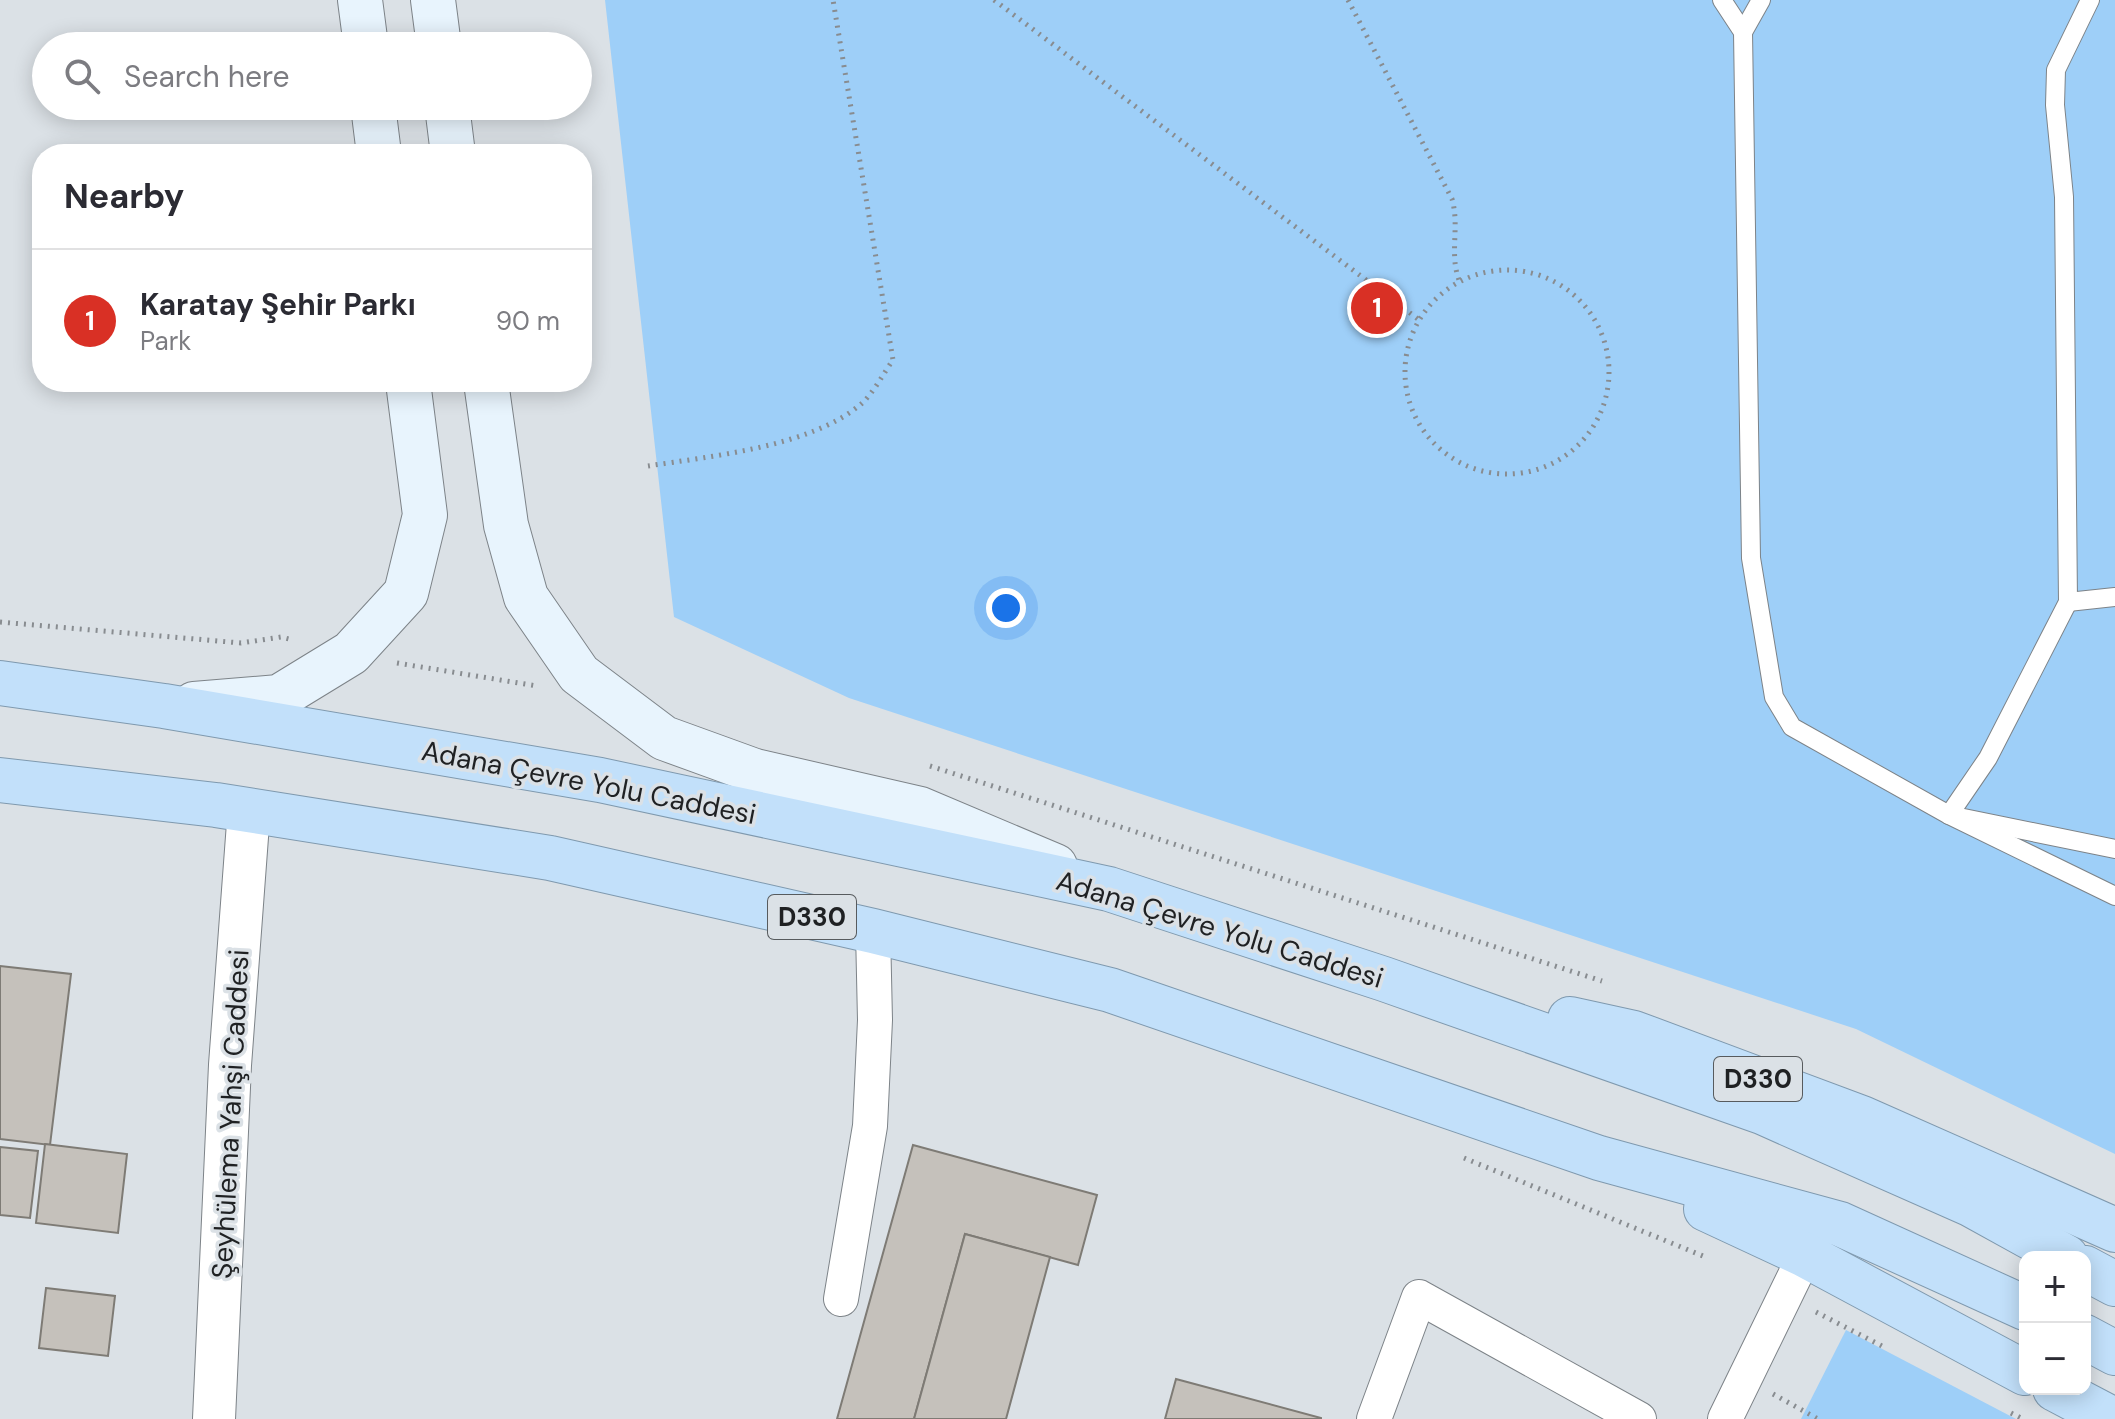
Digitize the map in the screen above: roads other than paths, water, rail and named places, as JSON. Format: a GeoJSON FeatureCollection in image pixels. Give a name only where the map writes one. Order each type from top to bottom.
{"type":"FeatureCollection","features":[{"type":"Feature","properties":{"kind":"highway","name":"Adana Çevre Yolu Caddesi"},"geometry":{"type":"LineString","coordinates":[[0,683],[164,706],[600,780],[1109,889],[1384,979],[1762,1112],[1972,1205],[2055,1251]]}},
{"type":"Feature","properties":{"kind":"highway","name":"D330"},"geometry":{"type":"LineString","coordinates":[[0,780],[249,810],[550,858],[873,931],[1110,990],[1599,1158],[1840,1224],[2019,1305]]}},
{"type":"Feature","properties":{"kind":"highway","name":"D330"},"geometry":{"type":"LineString","coordinates":[[1384,979],[1634,1033],[1862,1118],[2115,1230]]}},
{"type":"Feature","properties":{"kind":"highway","name":"D330"},"geometry":{"type":"LineString","coordinates":[[1599,1158],[1805,1255],[2017,1392]]}},
{"type":"Feature","properties":{"kind":"highway"},"geometry":{"type":"LineString","coordinates":[[2091,1271],[2115,1284]]}},
{"type":"Feature","properties":{"kind":"highway"},"geometry":{"type":"LineString","coordinates":[[2091,1340],[2115,1353]]}},
{"type":"Feature","properties":{"kind":"highway"},"geometry":{"type":"LineString","coordinates":[[2066,1395],[2112,1419]]}},
{"type":"Feature","properties":{"kind":"main road"},"geometry":{"type":"LineString","coordinates":[[360,0],[364,32]]}},
{"type":"Feature","properties":{"kind":"main road"},"geometry":{"type":"LineString","coordinates":[[433,0],[437,32]]}},
{"type":"Feature","properties":{"kind":"main road"},"geometry":{"type":"LineString","coordinates":[[375,120],[378,144]]}},
{"type":"Feature","properties":{"kind":"main road"},"geometry":{"type":"LineString","coordinates":[[449,120],[452,144]]}},
{"type":"Feature","properties":{"kind":"main road"},"geometry":{"type":"LineString","coordinates":[[164,706],[279,697],[351,653],[406,593],[425,515],[409,392]]}},
{"type":"Feature","properties":{"kind":"main road"},"geometry":{"type":"LineString","coordinates":[[487,392],[506,525],[526,597],[579,674],[664,738],[755,771],[920,809],[1109,889]]}},
{"type":"Feature","properties":{"kind":"street","name":"Şeyhülema Yahşi Caddesi"},"geometry":{"type":"LineString","coordinates":[[214,1419],[230,1065],[249,810]]}},
{"type":"Feature","properties":{"kind":"street"},"geometry":{"type":"LineString","coordinates":[[841,1299],[870,1126],[875,1020],[873,931]]}},
{"type":"Feature","properties":{"kind":"street"},"geometry":{"type":"LineString","coordinates":[[1725,1419],[1743,1376],[1805,1255]]}},
{"type":"Feature","properties":{"kind":"street"},"geometry":{"type":"LineString","coordinates":[[1374,1419],[1419,1297],[1639,1419]]}},
{"type":"Feature","properties":{"kind":"lane"},"geometry":{"type":"LineString","coordinates":[[1722,0],[1743,32]]}},
{"type":"Feature","properties":{"kind":"lane"},"geometry":{"type":"LineString","coordinates":[[1761,0],[1743,32],[1751,558],[1774,697],[1792,727],[1949,815],[2115,896]]}},
{"type":"Feature","properties":{"kind":"lane"},"geometry":{"type":"LineString","coordinates":[[1949,815],[1988,758],[2068,602],[2064,197],[2055,105],[2056,70],[2090,0]]}},
{"type":"Feature","properties":{"kind":"lane"},"geometry":{"type":"LineString","coordinates":[[2068,602],[2115,597]]}},
{"type":"Feature","properties":{"kind":"lane"},"geometry":{"type":"LineString","coordinates":[[1949,815],[2115,849]]}},
{"type":"Feature","properties":{"kind":"place","name":"Karatay Şehir Parkı"},"geometry":{"type":"Point","coordinates":[1377,308]}}]}
